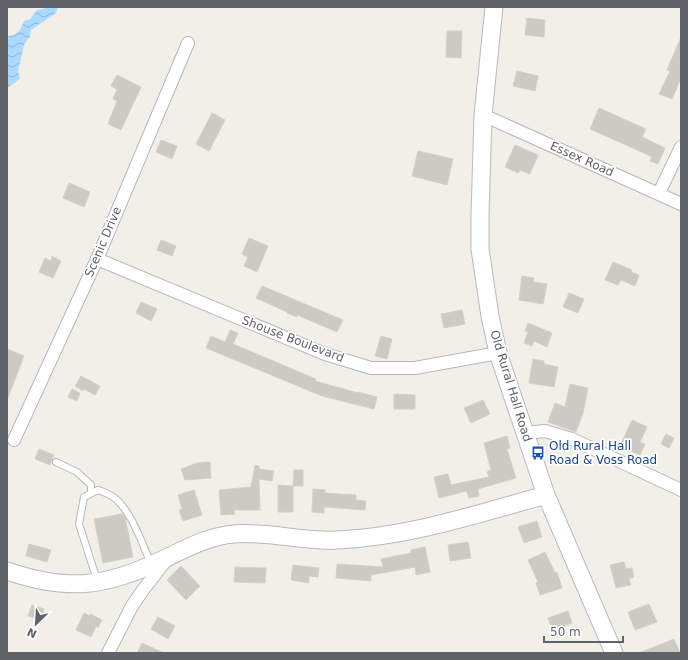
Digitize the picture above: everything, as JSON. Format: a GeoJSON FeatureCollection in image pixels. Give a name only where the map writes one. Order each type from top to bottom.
{"type":"FeatureCollection","features":[{"type":"Feature","properties":{"kind":"main road","name":"Old Rural Hall Road"},"geometry":{"type":"LineString","coordinates":[[494,7],[483,115],[480,216],[480,249],[486,293],[498,353],[546,495],[614,653]]}},
{"type":"Feature","properties":{"kind":"main road"},"geometry":{"type":"LineString","coordinates":[[7,571],[48,582],[68,584],[98,582],[138,571],[192,545],[234,534],[335,540],[364,538],[434,525],[546,495]]}},
{"type":"Feature","properties":{"kind":"street","name":"Scenic Drive"},"geometry":{"type":"LineString","coordinates":[[14,440],[97,259],[188,43]]}},
{"type":"Feature","properties":{"kind":"street","name":"Essex Road"},"geometry":{"type":"LineString","coordinates":[[483,115],[681,204]]}},
{"type":"Feature","properties":{"kind":"street"},"geometry":{"type":"LineString","coordinates":[[658,193],[681,147]]}},
{"type":"Feature","properties":{"kind":"street","name":"Shouse Boulevard"},"geometry":{"type":"LineString","coordinates":[[97,259],[325,354],[371,368],[415,368],[498,353]]}},
{"type":"Feature","properties":{"kind":"street"},"geometry":{"type":"LineString","coordinates":[[525,433],[545,431],[572,439],[681,490]]}},
{"type":"Feature","properties":{"kind":"street"},"geometry":{"type":"LineString","coordinates":[[108,653],[132,606],[169,557]]}},
{"type":"Feature","properties":{"kind":"lane"},"geometry":{"type":"LineString","coordinates":[[56,462],[77,472],[91,485],[91,493]]}},
{"type":"Feature","properties":{"kind":"lane"},"geometry":{"type":"LineString","coordinates":[[98,582],[79,524],[84,497],[98,490],[111,495],[131,518],[151,565]]}},
{"type":"Feature","properties":{"kind":"water"},"geometry":{"type":"Polygon","coordinates":[[[45,7],[58,8],[56,13],[31,30],[30,36],[24,45],[18,71],[20,79],[7,88],[7,36],[20,30],[24,21],[30,19],[37,10],[44,9],[45,7]]]}},
{"type":"Feature","properties":{"kind":"building"},"geometry":{"type":"Polygon","coordinates":[[[527,18],[545,20],[544,37],[525,35],[527,18]]]}},
{"type":"Feature","properties":{"kind":"building"},"geometry":{"type":"Polygon","coordinates":[[[447,31],[462,31],[461,58],[446,57],[447,31]]]}},
{"type":"Feature","properties":{"kind":"building"},"geometry":{"type":"Polygon","coordinates":[[[681,37],[681,78],[672,99],[659,94],[670,71],[667,70],[681,37]]]}},
{"type":"Feature","properties":{"kind":"building"},"geometry":{"type":"Polygon","coordinates":[[[517,71],[538,76],[535,91],[513,86],[517,71]]]}},
{"type":"Feature","properties":{"kind":"building"},"geometry":{"type":"Polygon","coordinates":[[[117,75],[141,87],[121,130],[108,124],[117,101],[113,99],[117,89],[111,86],[117,75]]]}},
{"type":"Feature","properties":{"kind":"building"},"geometry":{"type":"Polygon","coordinates":[[[599,108],[646,129],[642,137],[665,148],[658,164],[650,161],[652,157],[590,129],[599,108]]]}},
{"type":"Feature","properties":{"kind":"building"},"geometry":{"type":"Polygon","coordinates":[[[212,113],[225,120],[209,151],[196,144],[212,113]]]}},
{"type":"Feature","properties":{"kind":"building"},"geometry":{"type":"Polygon","coordinates":[[[161,140],[177,146],[172,159],[156,152],[161,140]]]}},
{"type":"Feature","properties":{"kind":"building"},"geometry":{"type":"Polygon","coordinates":[[[515,145],[538,155],[530,174],[520,170],[518,173],[505,167],[515,145]]]}},
{"type":"Feature","properties":{"kind":"building"},"geometry":{"type":"Polygon","coordinates":[[[418,151],[453,159],[447,185],[412,176],[418,151]]]}},
{"type":"Feature","properties":{"kind":"building"},"geometry":{"type":"Polygon","coordinates":[[[69,183],[90,192],[84,207],[63,198],[69,183]]]}},
{"type":"Feature","properties":{"kind":"building"},"geometry":{"type":"Polygon","coordinates":[[[249,238],[268,246],[257,272],[244,266],[248,257],[242,254],[249,238]]]}},
{"type":"Feature","properties":{"kind":"building"},"geometry":{"type":"Polygon","coordinates":[[[161,240],[176,246],[172,256],[157,250],[161,240]]]}},
{"type":"Feature","properties":{"kind":"building"},"geometry":{"type":"Polygon","coordinates":[[[52,256],[61,261],[53,278],[39,272],[45,258],[51,261],[52,256]]]}},
{"type":"Feature","properties":{"kind":"building"},"geometry":{"type":"Polygon","coordinates":[[[613,262],[632,270],[631,272],[639,275],[635,286],[621,280],[618,285],[605,280],[613,262]]]}},
{"type":"Feature","properties":{"kind":"building"},"geometry":{"type":"Polygon","coordinates":[[[522,276],[534,278],[533,282],[547,284],[543,304],[519,300],[522,276]]]}},
{"type":"Feature","properties":{"kind":"building"},"geometry":{"type":"Polygon","coordinates":[[[262,286],[343,320],[337,332],[297,315],[297,317],[287,313],[256,298],[262,286]]]}},
{"type":"Feature","properties":{"kind":"building"},"geometry":{"type":"Polygon","coordinates":[[[569,293],[584,299],[578,313],[563,307],[569,293]]]}},
{"type":"Feature","properties":{"kind":"building"},"geometry":{"type":"Polygon","coordinates":[[[141,302],[157,309],[151,321],[136,313],[141,302]]]}},
{"type":"Feature","properties":{"kind":"building"},"geometry":{"type":"Polygon","coordinates":[[[462,310],[465,324],[444,328],[441,314],[462,310]]]}},
{"type":"Feature","properties":{"kind":"building"},"geometry":{"type":"Polygon","coordinates":[[[528,323],[552,333],[547,347],[534,341],[532,346],[524,343],[528,332],[525,331],[528,323]]]}},
{"type":"Feature","properties":{"kind":"building"},"geometry":{"type":"Polygon","coordinates":[[[230,330],[238,333],[233,344],[316,379],[315,381],[377,397],[374,409],[322,396],[206,348],[211,336],[225,342],[230,330]]]}},
{"type":"Feature","properties":{"kind":"building"},"geometry":{"type":"Polygon","coordinates":[[[381,336],[392,339],[387,359],[375,356],[381,336]]]}},
{"type":"Feature","properties":{"kind":"building"},"geometry":{"type":"Polygon","coordinates":[[[7,349],[24,356],[7,400],[7,349]]]}},
{"type":"Feature","properties":{"kind":"building"},"geometry":{"type":"Polygon","coordinates":[[[533,359],[544,361],[544,364],[558,367],[554,387],[529,383],[533,359]]]}},
{"type":"Feature","properties":{"kind":"building"},"geometry":{"type":"Polygon","coordinates":[[[81,376],[100,386],[95,395],[84,389],[83,391],[75,386],[81,376]]]}},
{"type":"Feature","properties":{"kind":"building"},"geometry":{"type":"Polygon","coordinates":[[[570,384],[588,388],[583,413],[576,432],[548,422],[555,403],[565,407],[570,384]]]}},
{"type":"Feature","properties":{"kind":"building"},"geometry":{"type":"Polygon","coordinates":[[[72,389],[80,393],[77,401],[68,397],[72,389]]]}},
{"type":"Feature","properties":{"kind":"building"},"geometry":{"type":"Polygon","coordinates":[[[394,394],[415,395],[415,409],[394,409],[394,394]]]}},
{"type":"Feature","properties":{"kind":"building"},"geometry":{"type":"Polygon","coordinates":[[[483,400],[490,414],[471,423],[464,408],[483,400]]]}},
{"type":"Feature","properties":{"kind":"building"},"geometry":{"type":"Polygon","coordinates":[[[632,420],[647,427],[640,442],[645,444],[640,455],[620,446],[632,420]]]}},
{"type":"Feature","properties":{"kind":"building"},"geometry":{"type":"Polygon","coordinates":[[[666,434],[674,438],[669,448],[661,444],[666,434]]]}},
{"type":"Feature","properties":{"kind":"building"},"geometry":{"type":"Polygon","coordinates":[[[507,436],[510,448],[507,449],[516,478],[478,489],[479,496],[469,498],[467,491],[439,498],[434,477],[448,474],[451,485],[489,477],[487,472],[491,470],[484,443],[507,436]]]}},
{"type":"Feature","properties":{"kind":"building"},"geometry":{"type":"Polygon","coordinates":[[[39,449],[54,455],[50,465],[35,459],[39,449]]]}},
{"type":"Feature","properties":{"kind":"building"},"geometry":{"type":"Polygon","coordinates":[[[210,462],[211,478],[185,480],[181,469],[197,463],[210,462]]]}},
{"type":"Feature","properties":{"kind":"building"},"geometry":{"type":"Polygon","coordinates":[[[255,465],[259,466],[259,469],[274,471],[272,481],[259,479],[260,510],[234,510],[235,514],[221,515],[219,490],[251,487],[255,465]]]}},
{"type":"Feature","properties":{"kind":"building"},"geometry":{"type":"Polygon","coordinates":[[[294,470],[303,470],[303,486],[293,486],[294,470]]]}},
{"type":"Feature","properties":{"kind":"building"},"geometry":{"type":"Polygon","coordinates":[[[278,485],[293,486],[293,512],[278,512],[278,485]]]}},
{"type":"Feature","properties":{"kind":"building"},"geometry":{"type":"Polygon","coordinates":[[[313,489],[325,490],[325,493],[356,495],[356,500],[366,501],[365,510],[324,507],[324,513],[312,512],[313,489]]]}},
{"type":"Feature","properties":{"kind":"building"},"geometry":{"type":"Polygon","coordinates":[[[194,490],[202,515],[183,521],[179,510],[182,509],[178,495],[194,490]]]}},
{"type":"Feature","properties":{"kind":"building"},"geometry":{"type":"Polygon","coordinates":[[[122,514],[125,517],[133,557],[103,563],[94,519],[122,514]]]}},
{"type":"Feature","properties":{"kind":"building"},"geometry":{"type":"Polygon","coordinates":[[[537,521],[542,537],[524,543],[518,527],[537,521]]]}},
{"type":"Feature","properties":{"kind":"building"},"geometry":{"type":"Polygon","coordinates":[[[468,542],[471,558],[450,561],[448,545],[468,542]]]}},
{"type":"Feature","properties":{"kind":"building"},"geometry":{"type":"Polygon","coordinates":[[[29,544],[51,550],[47,562],[26,556],[29,544]]]}},
{"type":"Feature","properties":{"kind":"building"},"geometry":{"type":"Polygon","coordinates":[[[425,547],[430,572],[416,575],[415,567],[371,575],[371,581],[336,578],[337,564],[383,567],[381,559],[411,553],[411,550],[425,547]]]}},
{"type":"Feature","properties":{"kind":"building"},"geometry":{"type":"Polygon","coordinates":[[[545,552],[555,573],[557,572],[562,588],[540,595],[536,583],[538,582],[528,560],[545,552]]]}},
{"type":"Feature","properties":{"kind":"building"},"geometry":{"type":"Polygon","coordinates":[[[624,562],[626,569],[632,568],[634,577],[629,579],[631,585],[616,588],[610,565],[624,562]]]}},
{"type":"Feature","properties":{"kind":"building"},"geometry":{"type":"Polygon","coordinates":[[[293,565],[319,568],[318,577],[309,576],[309,583],[291,580],[293,565]]]}},
{"type":"Feature","properties":{"kind":"building"},"geometry":{"type":"Polygon","coordinates":[[[181,566],[200,586],[186,600],[167,580],[181,566]]]}},
{"type":"Feature","properties":{"kind":"building"},"geometry":{"type":"Polygon","coordinates":[[[235,567],[266,568],[265,583],[234,582],[235,567]]]}},
{"type":"Feature","properties":{"kind":"building"},"geometry":{"type":"Polygon","coordinates":[[[649,604],[657,622],[635,630],[628,612],[649,604]]]}},
{"type":"Feature","properties":{"kind":"building"},"geometry":{"type":"Polygon","coordinates":[[[32,605],[44,609],[40,620],[28,616],[32,605]]]}},
{"type":"Feature","properties":{"kind":"building"},"geometry":{"type":"Polygon","coordinates":[[[568,611],[572,623],[553,631],[548,618],[568,611]]]}},
{"type":"Feature","properties":{"kind":"building"},"geometry":{"type":"Polygon","coordinates":[[[84,613],[90,616],[90,614],[102,620],[98,628],[96,626],[91,637],[76,630],[84,613]]]}},
{"type":"Feature","properties":{"kind":"building"},"geometry":{"type":"Polygon","coordinates":[[[158,617],[175,626],[168,639],[151,629],[158,617]]]}},
{"type":"Feature","properties":{"kind":"building"},"geometry":{"type":"Polygon","coordinates":[[[674,639],[680,653],[639,653],[674,639]]]}},
{"type":"Feature","properties":{"kind":"building"},"geometry":{"type":"Polygon","coordinates":[[[142,643],[164,653],[137,653],[142,643]]]}},
{"type":"Feature","properties":{"kind":"place","name":"Old Rural Hall Road & Voss Road"},"geometry":{"type":"Point","coordinates":[538,453]}}]}
